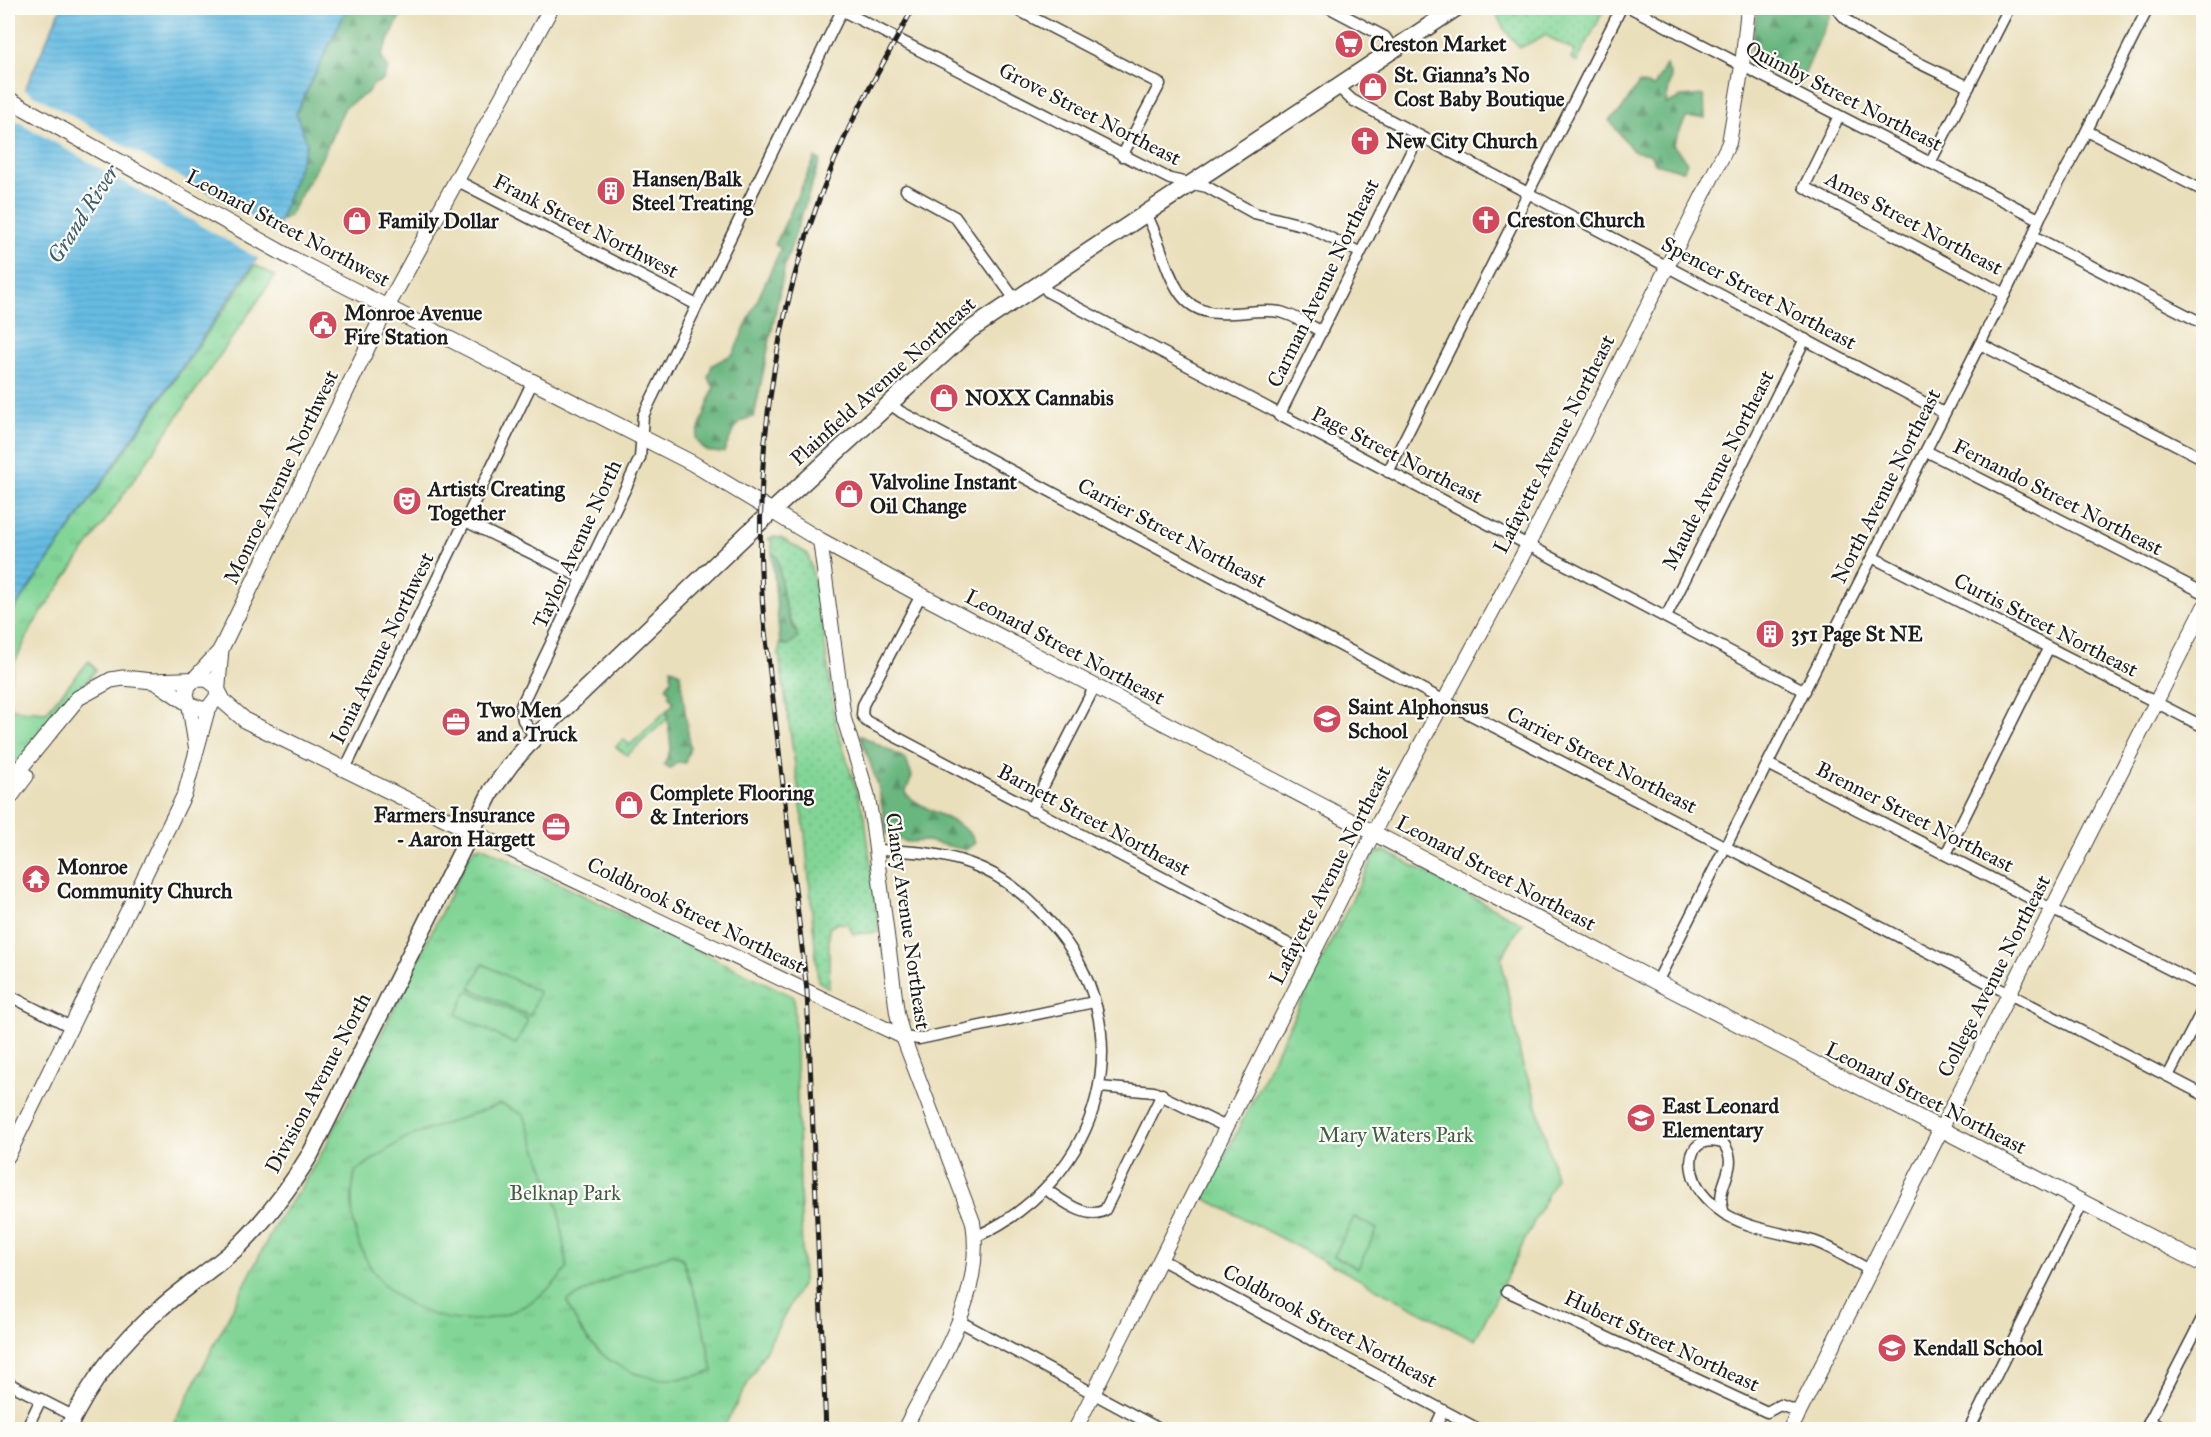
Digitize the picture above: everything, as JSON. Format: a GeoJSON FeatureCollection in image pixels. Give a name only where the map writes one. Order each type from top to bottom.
{"type":"FeatureCollection","features":[{"type":"Feature","properties":{"kind":"main road","name":"Monroe Avenue Northwest"},"geometry":{"type":"LineString","coordinates":[[196,679],[221,649],[388,305],[458,182],[551,8]]}},
{"type":"Feature","properties":{"kind":"main road","name":"Plainfield Avenue Northeast"},"geometry":{"type":"LineString","coordinates":[[471,831],[504,772],[535,737],[772,510],[970,330],[1014,298],[1449,10]]}},
{"type":"Feature","properties":{"kind":"main road","name":"Leonard Street Northwest"},"geometry":{"type":"LineString","coordinates":[[10,100],[269,245],[641,437],[772,510]]}},
{"type":"Feature","properties":{"kind":"main road","name":"Leonard Street Northeast"},"geometry":{"type":"LineString","coordinates":[[772,510],[820,540],[921,595],[1657,982],[2204,1265]]}},
{"type":"Feature","properties":{"kind":"main road","name":"Monroe Avenue Northwest"},"geometry":{"type":"LineString","coordinates":[[208,709],[216,700],[221,649]]}},
{"type":"Feature","properties":{"kind":"main road"},"geometry":{"type":"LineString","coordinates":[[8,783],[78,698],[105,682],[117,678],[153,681],[196,679],[210,681],[224,702],[246,722]]}},
{"type":"Feature","properties":{"kind":"main road"},"geometry":{"type":"LineString","coordinates":[[189,704],[187,689],[196,679]]}},
{"type":"Feature","properties":{"kind":"main road"},"geometry":{"type":"LineString","coordinates":[[153,681],[196,709],[208,709],[231,719],[246,722],[471,831]]}},
{"type":"Feature","properties":{"kind":"main road"},"geometry":{"type":"LineString","coordinates":[[8,800],[84,706],[93,691]]}},
{"type":"Feature","properties":{"kind":"main road","name":"Division Avenue North"},"geometry":{"type":"LineString","coordinates":[[70,1423],[100,1373],[136,1330],[239,1245],[292,1184],[311,1153],[471,831]]}},
{"type":"Feature","properties":{"kind":"main road","name":"College Avenue Northeast"},"geometry":{"type":"LineString","coordinates":[[1790,1430],[1941,1129]]}},
{"type":"Feature","properties":{"kind":"street"},"geometry":{"type":"LineString","coordinates":[[1014,8],[1160,84],[1122,156]]}},
{"type":"Feature","properties":{"kind":"street"},"geometry":{"type":"LineString","coordinates":[[1330,8],[1385,37],[1393,48]]}},
{"type":"Feature","properties":{"kind":"street"},"geometry":{"type":"LineString","coordinates":[[1389,472],[1622,8]]}},
{"type":"Feature","properties":{"kind":"street","name":"Quimby Street Northeast"},"geometry":{"type":"LineString","coordinates":[[1631,8],[2039,219]]}},
{"type":"Feature","properties":{"kind":"street","name":"Lafayette Avenue Northeast"},"geometry":{"type":"LineString","coordinates":[[1075,1430],[1311,956],[1444,700],[1528,545],[1729,142],[1742,66],[1748,8]]}},
{"type":"Feature","properties":{"kind":"street"},"geometry":{"type":"LineString","coordinates":[[1837,8],[1842,16],[1862,32],[1969,87]]}},
{"type":"Feature","properties":{"kind":"street"},"geometry":{"type":"LineString","coordinates":[[1930,163],[2009,8]]}},
{"type":"Feature","properties":{"kind":"street","name":"North Avenue Northeast"},"geometry":{"type":"LineString","coordinates":[[1657,982],[1980,344],[2033,236],[2039,219],[2148,8]]}},
{"type":"Feature","properties":{"kind":"street","name":"Grove Street Northeast"},"geometry":{"type":"LineString","coordinates":[[842,9],[1170,179],[1207,187],[1254,213],[1320,231],[1359,252]]}},
{"type":"Feature","properties":{"kind":"street","name":"Taylor Avenue North"},"geometry":{"type":"LineString","coordinates":[[535,737],[523,720],[521,706],[640,458],[643,416],[842,9]]}},
{"type":"Feature","properties":{"kind":"street","name":"Spencer Street Northeast"},"geometry":{"type":"LineString","coordinates":[[1337,86],[1352,100],[1944,413]]}},
{"type":"Feature","properties":{"kind":"street","name":"Ames Street Northeast"},"geometry":{"type":"LineString","coordinates":[[1839,116],[1804,188],[2005,294]]}},
{"type":"Feature","properties":{"kind":"street"},"geometry":{"type":"LineString","coordinates":[[2086,131],[2204,190]]}},
{"type":"Feature","properties":{"kind":"street","name":"Carman Avenue Northeast"},"geometry":{"type":"LineString","coordinates":[[1279,416],[1419,136]]}},
{"type":"Feature","properties":{"kind":"street","name":"Frank Street Northwest"},"geometry":{"type":"LineString","coordinates":[[458,182],[697,305]]}},
{"type":"Feature","properties":{"kind":"street"},"geometry":{"type":"LineString","coordinates":[[906,190],[955,217],[1014,298]]}},
{"type":"Feature","properties":{"kind":"street"},"geometry":{"type":"LineString","coordinates":[[1145,212],[1155,231],[1174,282],[1187,301],[1203,310],[1222,314],[1279,312],[1322,332]]}},
{"type":"Feature","properties":{"kind":"street"},"geometry":{"type":"LineString","coordinates":[[2033,236],[2204,324]]}},
{"type":"Feature","properties":{"kind":"street","name":"Page Street Northeast"},"geometry":{"type":"LineString","coordinates":[[1040,281],[1048,292],[1279,416],[1805,691]]}},
{"type":"Feature","properties":{"kind":"street","name":"Maude Avenue Northeast"},"geometry":{"type":"LineString","coordinates":[[1666,617],[1805,339]]}},
{"type":"Feature","properties":{"kind":"street"},"geometry":{"type":"LineString","coordinates":[[1980,344],[2204,459]]}},
{"type":"Feature","properties":{"kind":"street","name":"Ionia Avenue Northwest"},"geometry":{"type":"LineString","coordinates":[[345,769],[532,381]]}},
{"type":"Feature","properties":{"kind":"street","name":"Carrier Street Northeast"},"geometry":{"type":"LineString","coordinates":[[890,404],[1444,700],[2204,1095]]}},
{"type":"Feature","properties":{"kind":"street","name":"Fernando Street Northeast"},"geometry":{"type":"LineString","coordinates":[[1926,451],[2204,593]]}},
{"type":"Feature","properties":{"kind":"street"},"geometry":{"type":"LineString","coordinates":[[465,521],[582,578]]}},
{"type":"Feature","properties":{"kind":"street","name":"Clancy Avenue Northeast"},"geometry":{"type":"LineString","coordinates":[[820,540],[844,719],[867,793],[877,850],[897,1013],[903,1037],[973,1222],[975,1237],[976,1250],[972,1280],[959,1321],[904,1430]]}},
{"type":"Feature","properties":{"kind":"street","name":"Curtis Street Northeast"},"geometry":{"type":"LineString","coordinates":[[1872,557],[2204,727]]}},
{"type":"Feature","properties":{"kind":"street","name":"Barnett Street Northeast"},"geometry":{"type":"LineString","coordinates":[[921,595],[863,705],[862,715],[875,727],[1311,956]]}},
{"type":"Feature","properties":{"kind":"street","name":"College Avenue Northeast"},"geometry":{"type":"LineString","coordinates":[[1941,1129],[2204,607]]}},
{"type":"Feature","properties":{"kind":"street"},"geometry":{"type":"LineString","coordinates":[[1946,854],[2049,648]]}},
{"type":"Feature","properties":{"kind":"street"},"geometry":{"type":"LineString","coordinates":[[1031,810],[1095,686]]}},
{"type":"Feature","properties":{"kind":"street"},"geometry":{"type":"LineString","coordinates":[[189,704],[196,748]]}},
{"type":"Feature","properties":{"kind":"street"},"geometry":{"type":"LineString","coordinates":[[8,1156],[69,1026],[185,792],[208,709]]}},
{"type":"Feature","properties":{"kind":"street","name":"Brenner Street Northeast"},"geometry":{"type":"LineString","coordinates":[[1768,764],[2204,987]]}},
{"type":"Feature","properties":{"kind":"street","name":"Coldbrook Street Northeast"},"geometry":{"type":"LineString","coordinates":[[471,831],[903,1037]]}},
{"type":"Feature","properties":{"kind":"street"},"geometry":{"type":"LineString","coordinates":[[877,850],[920,851],[949,857],[983,869],[1011,886],[1036,906],[1066,942],[1082,968],[1094,1002],[1102,1037],[1100,1087],[1085,1133],[1066,1163],[1045,1189],[1020,1210],[975,1237]]}},
{"type":"Feature","properties":{"kind":"street"},"geometry":{"type":"LineString","coordinates":[[8,995],[69,1026]]}},
{"type":"Feature","properties":{"kind":"street"},"geometry":{"type":"LineString","coordinates":[[903,1037],[919,1039],[1094,1002]]}},
{"type":"Feature","properties":{"kind":"street"},"geometry":{"type":"LineString","coordinates":[[2168,1076],[2204,1007]]}},
{"type":"Feature","properties":{"kind":"street"},"geometry":{"type":"LineString","coordinates":[[1100,1087],[1162,1094],[1226,1127]]}},
{"type":"Feature","properties":{"kind":"street"},"geometry":{"type":"LineString","coordinates":[[1045,1189],[1087,1212],[1099,1213],[1105,1209],[1162,1094]]}},
{"type":"Feature","properties":{"kind":"street"},"geometry":{"type":"LineString","coordinates":[[1724,1213],[1720,1193],[1731,1164],[1729,1151],[1723,1143],[1707,1140],[1698,1145],[1692,1153],[1690,1164],[1701,1192],[1724,1213],[1773,1233],[1814,1242],[1870,1270]]}},
{"type":"Feature","properties":{"kind":"street"},"geometry":{"type":"LineString","coordinates":[[1969,1430],[2082,1202]]}},
{"type":"Feature","properties":{"kind":"street","name":"Coldbrook Street Northeast"},"geometry":{"type":"LineString","coordinates":[[1160,1259],[1480,1430]]}},
{"type":"Feature","properties":{"kind":"street","name":"Hubert Street Northeast"},"geometry":{"type":"LineString","coordinates":[[1507,1290],[1767,1412],[1780,1405],[1799,1412]]}},
{"type":"Feature","properties":{"kind":"street"},"geometry":{"type":"LineString","coordinates":[[2166,1430],[2147,1425],[2204,1315]]}},
{"type":"Feature","properties":{"kind":"street"},"geometry":{"type":"LineString","coordinates":[[959,1321],[1161,1430]]}},
{"type":"Feature","properties":{"kind":"street"},"geometry":{"type":"LineString","coordinates":[[8,1383],[41,1399],[70,1423]]}},
{"type":"Feature","properties":{"kind":"street"},"geometry":{"type":"LineString","coordinates":[[26,1430],[41,1399]]}},
{"type":"Feature","properties":{"kind":"street"},"geometry":{"type":"LineString","coordinates":[[1434,1430],[1443,1411]]}},
{"type":"Feature","properties":{"kind":"green space"},"geometry":{"type":"Polygon","coordinates":[[[347,8],[404,8],[381,56],[388,68],[383,80],[374,84],[367,93],[345,107],[324,154],[289,216],[280,221],[307,143],[296,113],[347,8]]]}},
{"type":"Feature","properties":{"kind":"green space"},"geometry":{"type":"Polygon","coordinates":[[[1493,8],[1599,8],[1604,10],[1577,62],[1571,59],[1575,51],[1545,35],[1520,48],[1504,29],[1493,8]]]}},
{"type":"Feature","properties":{"kind":"green space"},"geometry":{"type":"Polygon","coordinates":[[[1757,8],[1831,8],[1800,85],[1751,57],[1757,8]]]}},
{"type":"Feature","properties":{"kind":"green space"},"geometry":{"type":"Polygon","coordinates":[[[1666,65],[1671,76],[1666,104],[1681,97],[1704,95],[1705,118],[1686,118],[1673,145],[1687,162],[1684,171],[1655,163],[1650,154],[1633,151],[1609,120],[1621,111],[1639,83],[1654,87],[1666,65]]]}},
{"type":"Feature","properties":{"kind":"green space"},"geometry":{"type":"Polygon","coordinates":[[[815,158],[820,160],[785,265],[754,417],[747,418],[738,424],[724,452],[711,452],[704,449],[696,438],[714,387],[708,378],[712,365],[733,354],[781,248],[775,245],[815,158]]]}},
{"type":"Feature","properties":{"kind":"green space"},"geometry":{"type":"Polygon","coordinates":[[[255,265],[275,276],[33,625],[14,664],[8,690],[8,618],[255,265]]]}},
{"type":"Feature","properties":{"kind":"green space"},"geometry":{"type":"Polygon","coordinates":[[[781,538],[808,554],[820,606],[835,722],[865,818],[879,932],[853,934],[848,924],[838,923],[829,928],[829,988],[818,981],[805,834],[779,654],[780,644],[788,644],[797,632],[785,605],[777,556],[772,553],[772,541],[768,539],[781,538]]]}},
{"type":"Feature","properties":{"kind":"green space"},"geometry":{"type":"Polygon","coordinates":[[[772,553],[777,556],[785,605],[798,638],[788,645],[780,644],[772,553]]]}},
{"type":"Feature","properties":{"kind":"green space"},"geometry":{"type":"Polygon","coordinates":[[[89,661],[96,670],[8,775],[8,700],[13,709],[46,712],[89,661]]]}},
{"type":"Feature","properties":{"kind":"green space"},"geometry":{"type":"Polygon","coordinates":[[[671,668],[680,673],[690,748],[685,763],[678,762],[670,768],[664,765],[671,748],[667,710],[674,703],[666,687],[671,680],[671,668]]]}},
{"type":"Feature","properties":{"kind":"green space"},"geometry":{"type":"Polygon","coordinates":[[[667,710],[667,719],[627,755],[616,747],[623,739],[630,745],[667,710]]]}},
{"type":"Feature","properties":{"kind":"green space"},"geometry":{"type":"Polygon","coordinates":[[[860,735],[906,759],[912,776],[905,793],[921,805],[965,829],[975,843],[966,850],[927,841],[906,842],[887,834],[878,785],[860,735]]]}},
{"type":"Feature","properties":{"kind":"green space","name":"Belknap Park"},"geometry":{"type":"Polygon","coordinates":[[[481,846],[794,997],[803,1281],[723,1429],[171,1430],[278,1219],[299,1191],[329,1140],[469,856],[475,848],[481,846]]]}},
{"type":"Feature","properties":{"kind":"green space","name":"Mary Waters Park"},"geometry":{"type":"Polygon","coordinates":[[[1385,851],[1522,923],[1501,958],[1522,1063],[1533,1090],[1556,1178],[1475,1340],[1204,1198],[1373,857],[1378,852],[1385,851]]]}},
{"type":"Feature","properties":{"kind":"green space"},"geometry":{"type":"Polygon","coordinates":[[[483,964],[539,992],[530,1016],[470,988],[483,964]]]}},
{"type":"Feature","properties":{"kind":"green space"},"geometry":{"type":"Polygon","coordinates":[[[469,991],[526,1018],[527,1022],[515,1044],[457,1015],[466,992],[469,991]]]}},
{"type":"Feature","properties":{"kind":"green space"},"geometry":{"type":"Polygon","coordinates":[[[501,1104],[524,1115],[559,1210],[567,1269],[533,1301],[495,1317],[456,1320],[419,1309],[388,1288],[365,1257],[353,1218],[355,1172],[405,1138],[501,1104]]]}},
{"type":"Feature","properties":{"kind":"green space"},"geometry":{"type":"Polygon","coordinates":[[[1354,1217],[1377,1229],[1358,1268],[1334,1256],[1354,1217]]]}},
{"type":"Feature","properties":{"kind":"green space"},"geometry":{"type":"Polygon","coordinates":[[[673,1254],[682,1258],[699,1308],[713,1371],[689,1377],[666,1379],[644,1376],[624,1369],[590,1342],[577,1323],[567,1301],[625,1271],[673,1254]]]}},
{"type":"Feature","properties":{"kind":"water","name":"Grand River"},"geometry":{"type":"Polygon","coordinates":[[[61,8],[347,8],[296,113],[307,143],[276,231],[8,618],[8,116],[26,87],[61,8]]]}},
{"type":"Feature","properties":{"kind":"pier"},"geometry":{"type":"Polygon","coordinates":[[[22,88],[277,231],[261,260],[8,116],[8,111],[22,88]]]}},
{"type":"Feature","properties":{"kind":"railway"},"geometry":{"type":"LineString","coordinates":[[826,1430],[807,991],[764,622],[761,495],[774,369],[803,246],[824,186],[849,128],[913,8]]}},
{"type":"Feature","properties":{"kind":"place","name":"Creston Market"},"geometry":{"type":"Point","coordinates":[1349,44]}},
{"type":"Feature","properties":{"kind":"place","name":"St. Gianna's No Cost Baby Boutique"},"geometry":{"type":"Point","coordinates":[1373,87]}},
{"type":"Feature","properties":{"kind":"place","name":"New City Church"},"geometry":{"type":"Point","coordinates":[1365,141]}},
{"type":"Feature","properties":{"kind":"place","name":"Hansen/Balk Steel Treating"},"geometry":{"type":"Point","coordinates":[611,191]}},
{"type":"Feature","properties":{"kind":"place","name":"Creston Church"},"geometry":{"type":"Point","coordinates":[1486,220]}},
{"type":"Feature","properties":{"kind":"place","name":"Family Dollar"},"geometry":{"type":"Point","coordinates":[357,221]}},
{"type":"Feature","properties":{"kind":"place","name":"Monroe Avenue Fire Station"},"geometry":{"type":"Point","coordinates":[323,325]}},
{"type":"Feature","properties":{"kind":"place","name":"NOXX Cannabis"},"geometry":{"type":"Point","coordinates":[944,398]}},
{"type":"Feature","properties":{"kind":"place","name":"Valvoline Instant Oil Change"},"geometry":{"type":"Point","coordinates":[849,494]}},
{"type":"Feature","properties":{"kind":"place","name":"Artists Creating Together"},"geometry":{"type":"Point","coordinates":[407,501]}},
{"type":"Feature","properties":{"kind":"place","name":"351 Page St NE"},"geometry":{"type":"Point","coordinates":[1770,634]}},
{"type":"Feature","properties":{"kind":"place","name":"Saint Alphonsus School"},"geometry":{"type":"Point","coordinates":[1327,719]}},
{"type":"Feature","properties":{"kind":"place","name":"Two Men and a Truck"},"geometry":{"type":"Point","coordinates":[456,722]}},
{"type":"Feature","properties":{"kind":"place","name":"Complete Flooring & Interiors"},"geometry":{"type":"Point","coordinates":[629,805]}},
{"type":"Feature","properties":{"kind":"place","name":"Farmers Insurance - Aaron Hargett"},"geometry":{"type":"Point","coordinates":[556,827]}},
{"type":"Feature","properties":{"kind":"place","name":"Monroe Community Church"},"geometry":{"type":"Point","coordinates":[36,879]}},
{"type":"Feature","properties":{"kind":"place","name":"East Leonard Elementary"},"geometry":{"type":"Point","coordinates":[1641,1118]}},
{"type":"Feature","properties":{"kind":"place","name":"Kendall School"},"geometry":{"type":"Point","coordinates":[1892,1348]}}]}
